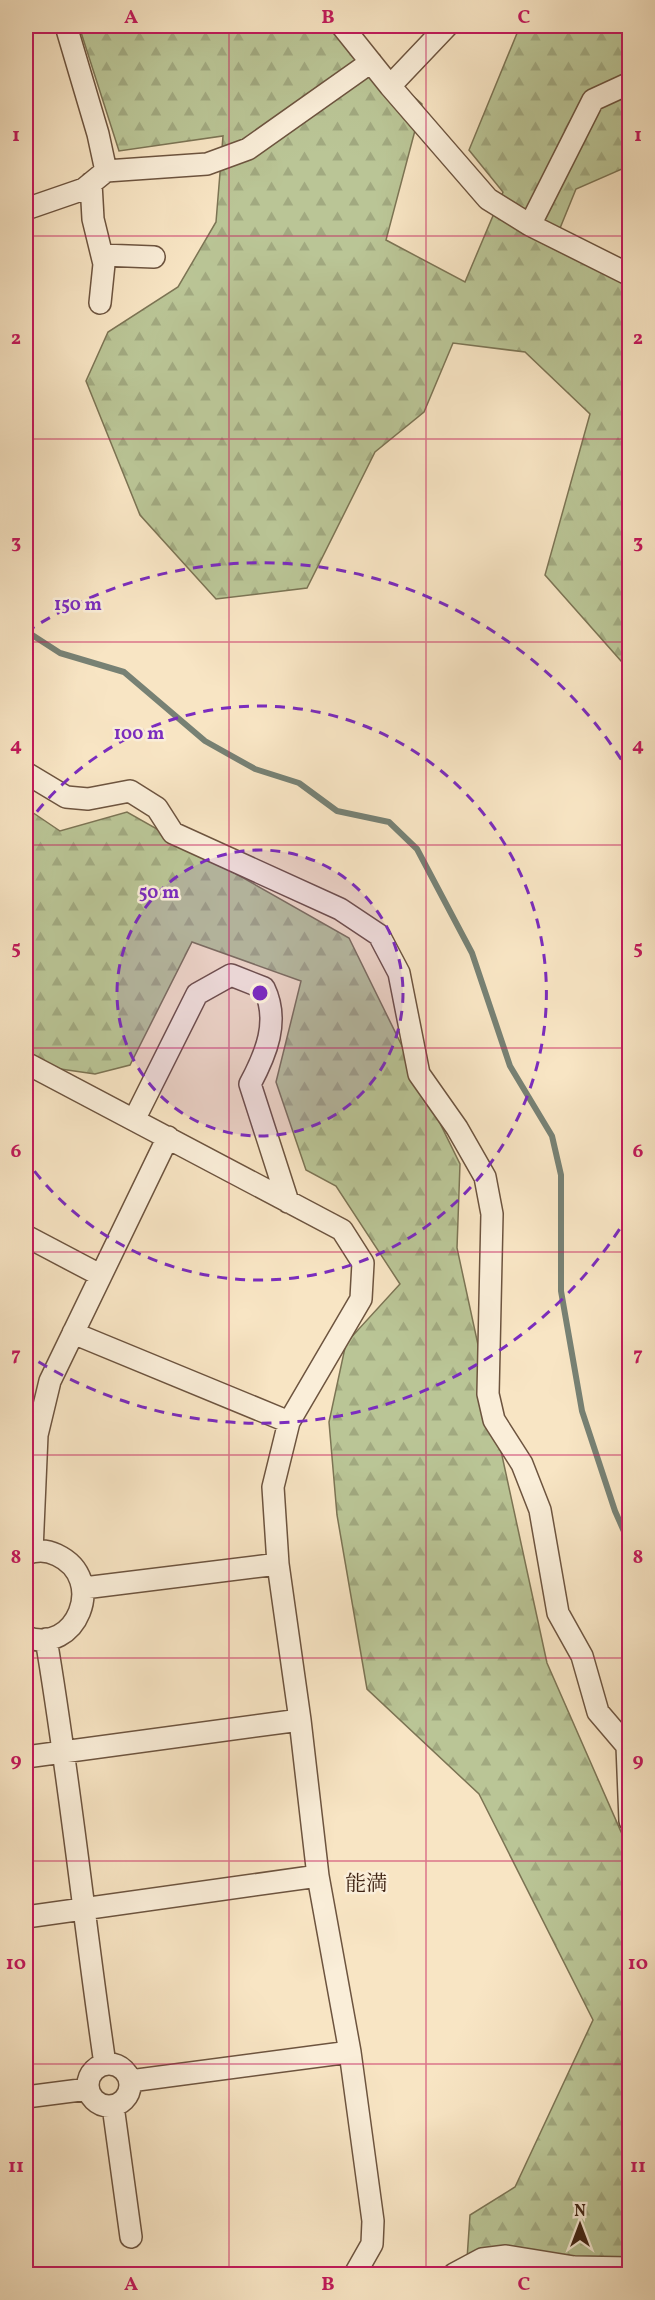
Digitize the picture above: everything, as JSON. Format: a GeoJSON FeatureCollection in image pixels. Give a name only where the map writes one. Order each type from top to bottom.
{"type":"FeatureCollection","features":[{"type":"Feature","properties":{"kind":"street"},"geometry":{"type":"LineString","coordinates":[[66,26],[98,177],[93,219],[104,264],[100,303]]}},
{"type":"Feature","properties":{"kind":"street"},"geometry":{"type":"LineString","coordinates":[[342,26],[390,86],[488,199],[530,225],[630,275]]}},
{"type":"Feature","properties":{"kind":"street"},"geometry":{"type":"LineString","coordinates":[[390,86],[447,26]]}},
{"type":"Feature","properties":{"kind":"street"},"geometry":{"type":"LineString","coordinates":[[26,209],[84,189],[98,177],[207,164],[248,149],[371,62]]}},
{"type":"Feature","properties":{"kind":"street"},"geometry":{"type":"LineString","coordinates":[[530,225],[592,100],[630,83]]}},
{"type":"Feature","properties":{"kind":"street"},"geometry":{"type":"LineString","coordinates":[[102,255],[154,257]]}},
{"type":"Feature","properties":{"kind":"street"},"geometry":{"type":"LineString","coordinates":[[26,773],[66,797],[88,799],[130,791],[157,808],[173,833],[340,909],[379,935],[399,973],[419,1074],[457,1128],[485,1177],[492,1214],[490,1402],[494,1420],[522,1464],[540,1510],[558,1614],[582,1656],[598,1712],[627,1746],[630,1821]]}},
{"type":"Feature","properties":{"kind":"street"},"geometry":{"type":"LineString","coordinates":[[134,1120],[197,994],[231,975],[264,988],[271,1002],[272,1022],[264,1057],[250,1084],[288,1202]]}},
{"type":"Feature","properties":{"kind":"street"},"geometry":{"type":"LineString","coordinates":[[26,1063],[342,1230],[363,1263],[361,1299],[289,1422],[273,1487],[278,1564],[300,1720],[318,1876],[350,2052],[373,2221],[372,2244],[355,2274]]}},
{"type":"Feature","properties":{"kind":"street"},"geometry":{"type":"LineString","coordinates":[[105,2064],[82,1910],[65,1752],[36,1638],[63,1633],[75,1622],[83,1606],[84,1588],[78,1572],[66,1559],[50,1552],[29,1552],[31,1434],[50,1381],[168,1137]]}},
{"type":"Feature","properties":{"kind":"street"},"geometry":{"type":"LineString","coordinates":[[26,1236],[100,1275]]}},
{"type":"Feature","properties":{"kind":"street"},"geometry":{"type":"LineString","coordinates":[[73,1333],[289,1422]]}},
{"type":"Feature","properties":{"kind":"street"},"geometry":{"type":"LineString","coordinates":[[84,1588],[278,1564]]}},
{"type":"Feature","properties":{"kind":"street"},"geometry":{"type":"LineString","coordinates":[[26,1757],[300,1720]]}},
{"type":"Feature","properties":{"kind":"street"},"geometry":{"type":"LineString","coordinates":[[26,1917],[318,1876]]}},
{"type":"Feature","properties":{"kind":"street"},"geometry":{"type":"LineString","coordinates":[[130,2081],[350,2052]]}},
{"type":"Feature","properties":{"kind":"street"},"geometry":{"type":"LineString","coordinates":[[105,2064],[121,2067],[130,2081],[126,2097],[113,2106],[97,2102],[88,2089],[91,2073],[105,2064]]}},
{"type":"Feature","properties":{"kind":"street"},"geometry":{"type":"LineString","coordinates":[[26,2097],[88,2089]]}},
{"type":"Feature","properties":{"kind":"street"},"geometry":{"type":"LineString","coordinates":[[113,2106],[131,2237]]}},
{"type":"Feature","properties":{"kind":"street"},"geometry":{"type":"LineString","coordinates":[[454,2274],[482,2259],[506,2256],[574,2267],[630,2268]]}},
{"type":"Feature","properties":{"kind":"green space"},"geometry":{"type":"Polygon","coordinates":[[[79,26],[334,26],[422,104],[386,240],[465,282],[503,192],[469,150],[520,26],[629,26],[629,172],[624,168],[576,189],[556,238],[629,283],[629,670],[545,575],[590,414],[525,352],[453,343],[424,412],[375,452],[307,588],[216,599],[140,515],[86,381],[108,332],[178,287],[216,222],[223,136],[119,151],[79,26]]]}},
{"type":"Feature","properties":{"kind":"green space"},"geometry":{"type":"Polygon","coordinates":[[[26,808],[60,831],[127,812],[349,938],[460,1164],[457,1248],[547,1663],[629,1850],[629,2274],[466,2274],[470,2215],[515,2187],[593,2020],[479,1794],[367,1689],[337,1515],[329,1422],[346,1343],[400,1284],[336,1186],[306,1170],[276,1082],[301,981],[192,942],[130,1065],[95,1074],[26,1064],[26,808]]]}},
{"type":"Feature","properties":{"kind":"waterway"},"geometry":{"type":"LineString","coordinates":[[26,631],[60,653],[124,672],[205,741],[255,769],[299,783],[337,811],[389,822],[417,849],[472,953],[510,1066],[552,1136],[561,1175],[561,1291],[582,1411],[615,1511],[630,1545]]}},
{"type":"Feature","properties":{"kind":"district","name":"能満"},"geometry":{"type":"Point","coordinates":[366,1884]}}]}
